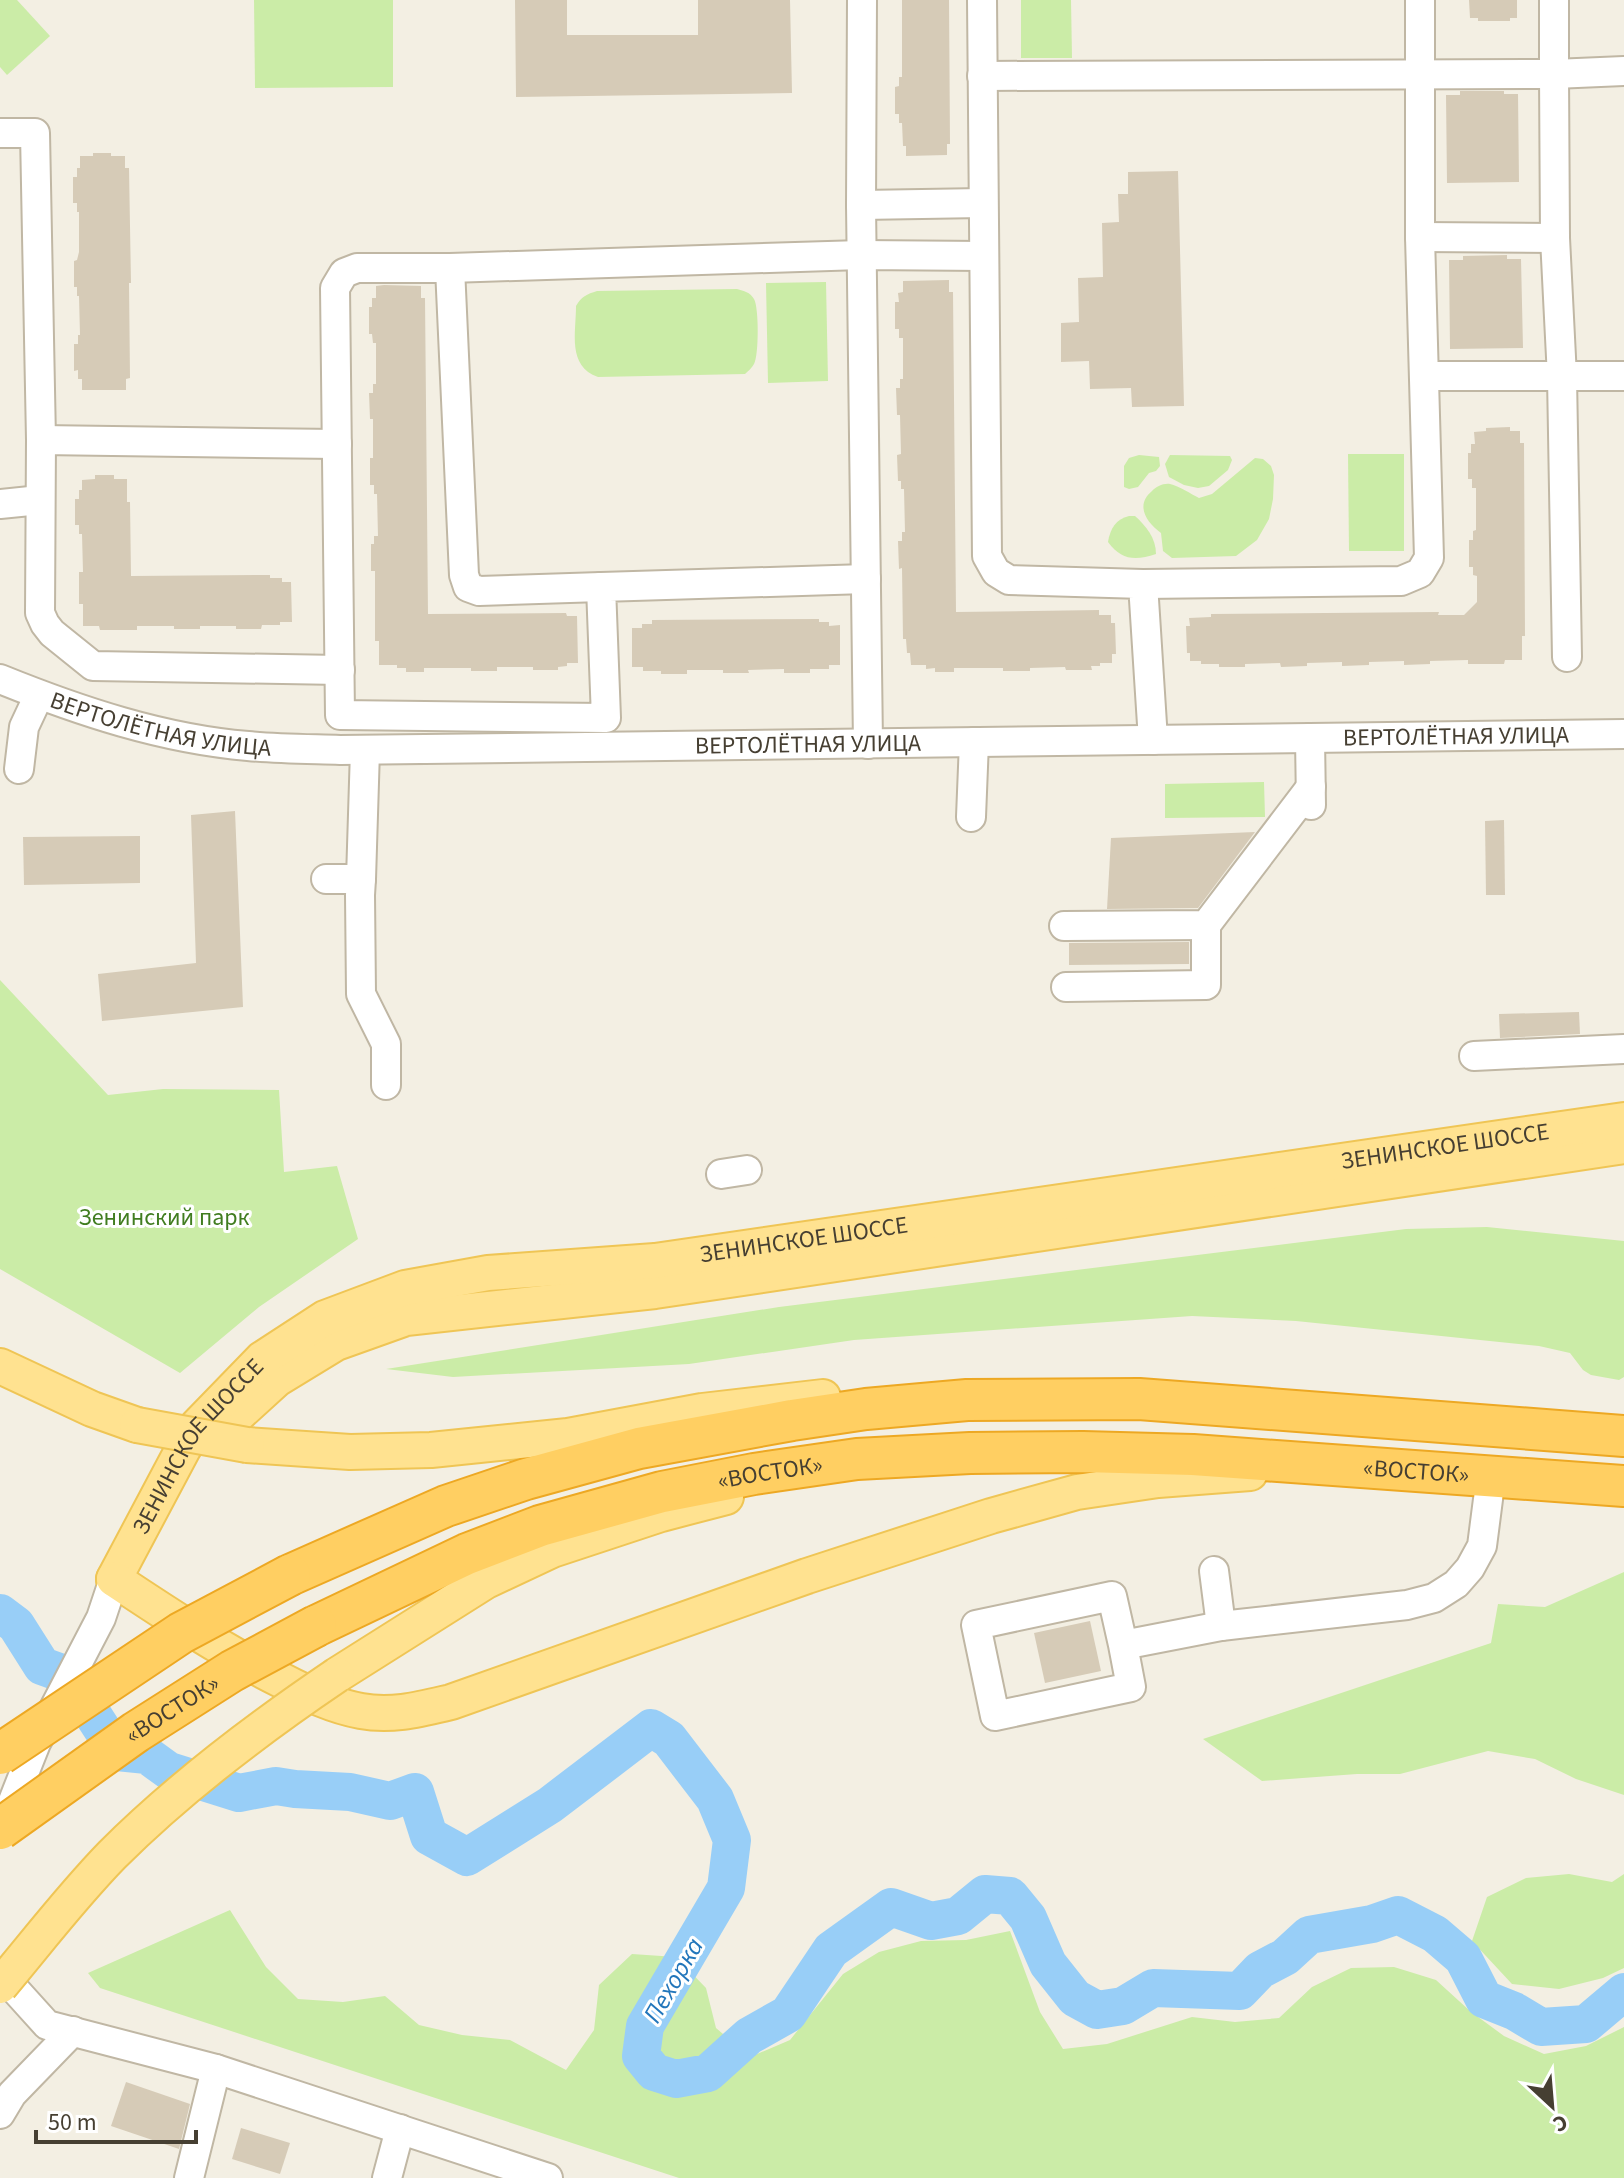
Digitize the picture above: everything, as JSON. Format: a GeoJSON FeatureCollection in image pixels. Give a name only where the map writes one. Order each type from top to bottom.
{"type":"FeatureCollection","features":[{"type":"Feature","properties":{"kind":"highway","name":"«ВОСТОК»"},"geometry":{"type":"LineString","coordinates":[[18,1749],[100,1685],[181,1633],[290,1575],[446,1506],[526,1479],[639,1448],[866,1409],[967,1400],[1139,1399],[1624,1436]]}},
{"type":"Feature","properties":{"kind":"highway","name":"«ВОСТОК»"},"geometry":{"type":"LineString","coordinates":[[0,1831],[141,1728],[232,1671],[316,1626],[467,1554],[540,1526],[662,1492],[857,1459],[1083,1452],[1162,1454],[1624,1486]]}},
{"type":"Feature","properties":{"kind":"main road","name":"ЗЕНИНСКОЕ ШОССЕ"},"geometry":{"type":"LineString","coordinates":[[114,1579],[197,1426],[262,1359],[325,1318],[405,1288],[488,1273],[655,1261],[1624,1120]]}},
{"type":"Feature","properties":{"kind":"main road"},"geometry":{"type":"LineString","coordinates":[[1336,1466],[1158,1480],[1077,1492],[807,1576],[451,1702],[403,1713],[361,1711],[327,1701],[291,1685],[246,1663],[114,1579],[207,1445],[277,1379],[336,1343],[406,1318],[671,1289],[1624,1146]]}},
{"type":"Feature","properties":{"kind":"main road"},"geometry":{"type":"LineString","coordinates":[[0,1366],[92,1409],[137,1425],[247,1445],[350,1452],[431,1450],[568,1436],[702,1411],[842,1395],[955,1389],[1139,1399]]}},
{"type":"Feature","properties":{"kind":"main road"},"geometry":{"type":"LineString","coordinates":[[0,1986],[110,1857],[159,1810],[267,1723],[486,1581],[552,1550],[661,1514],[772,1485],[953,1454]]}},
{"type":"Feature","properties":{"kind":"street"},"geometry":{"type":"LineString","coordinates":[[862,0],[861,255],[868,744]]}},
{"type":"Feature","properties":{"kind":"street"},"geometry":{"type":"LineString","coordinates":[[982,0],[987,556],[996,572],[1009,580],[1143,584],[1401,581],[1420,573],[1429,558],[1420,237],[1420,0]]}},
{"type":"Feature","properties":{"kind":"street"},"geometry":{"type":"LineString","coordinates":[[1554,0],[1555,238],[1562,377],[1567,657]]}},
{"type":"Feature","properties":{"kind":"street"},"geometry":{"type":"LineString","coordinates":[[982,76],[1554,74],[1624,71]]}},
{"type":"Feature","properties":{"kind":"street"},"geometry":{"type":"LineString","coordinates":[[0,133],[35,133],[41,440],[40,613],[45,624],[93,666],[340,670]]}},
{"type":"Feature","properties":{"kind":"street"},"geometry":{"type":"LineString","coordinates":[[861,205],[983,203]]}},
{"type":"Feature","properties":{"kind":"street"},"geometry":{"type":"LineString","coordinates":[[1420,237],[1555,238]]}},
{"type":"Feature","properties":{"kind":"street"},"geometry":{"type":"LineString","coordinates":[[385,1085],[386,1044],[361,994],[361,879],[353,750],[340,715],[335,288],[344,273],[357,268],[861,255],[984,256]]}},
{"type":"Feature","properties":{"kind":"street"},"geometry":{"type":"LineString","coordinates":[[450,268],[464,575],[468,587],[479,591],[866,579]]}},
{"type":"Feature","properties":{"kind":"street"},"geometry":{"type":"LineString","coordinates":[[1424,376],[1624,376]]}},
{"type":"Feature","properties":{"kind":"street"},"geometry":{"type":"LineString","coordinates":[[41,440],[337,444]]}},
{"type":"Feature","properties":{"kind":"street"},"geometry":{"type":"LineString","coordinates":[[0,504],[40,500]]}},
{"type":"Feature","properties":{"kind":"street"},"geometry":{"type":"LineString","coordinates":[[1143,584],[1153,740]]}},
{"type":"Feature","properties":{"kind":"street"},"geometry":{"type":"LineString","coordinates":[[601,587],[608,747]]}},
{"type":"Feature","properties":{"kind":"street","name":"ВЕРТОЛЁТНАЯ УЛИЦА"},"geometry":{"type":"LineString","coordinates":[[0,679],[105,718],[178,735],[247,746],[353,750],[1624,734]]}},
{"type":"Feature","properties":{"kind":"street"},"geometry":{"type":"LineString","coordinates":[[19,769],[24,727],[39,695]]}},
{"type":"Feature","properties":{"kind":"street"},"geometry":{"type":"LineString","coordinates":[[340,715],[606,718]]}},
{"type":"Feature","properties":{"kind":"street"},"geometry":{"type":"LineString","coordinates":[[1310,738],[1311,816]]}},
{"type":"Feature","properties":{"kind":"street"},"geometry":{"type":"LineString","coordinates":[[971,817],[974,742]]}},
{"type":"Feature","properties":{"kind":"street"},"geometry":{"type":"LineString","coordinates":[[1066,987],[1206,985],[1206,925],[1311,787]]}},
{"type":"Feature","properties":{"kind":"street"},"geometry":{"type":"LineString","coordinates":[[326,879],[361,879]]}},
{"type":"Feature","properties":{"kind":"street"},"geometry":{"type":"LineString","coordinates":[[1064,926],[1206,925]]}},
{"type":"Feature","properties":{"kind":"street"},"geometry":{"type":"LineString","coordinates":[[1474,1056],[1624,1049]]}},
{"type":"Feature","properties":{"kind":"street"},"geometry":{"type":"LineString","coordinates":[[1123,1645],[1221,1626],[1407,1605],[1434,1598],[1456,1584],[1470,1568],[1482,1546],[1491,1476]]}},
{"type":"Feature","properties":{"kind":"street"},"geometry":{"type":"LineString","coordinates":[[1214,1571],[1221,1626]]}},
{"type":"Feature","properties":{"kind":"street"},"geometry":{"type":"LineString","coordinates":[[0,1831],[18,1749],[95,1629],[114,1579]]}},
{"type":"Feature","properties":{"kind":"street"},"geometry":{"type":"LineString","coordinates":[[1112,1596],[1123,1645],[1131,1687],[995,1716],[976,1625],[1112,1596]]}},
{"type":"Feature","properties":{"kind":"street"},"geometry":{"type":"LineString","coordinates":[[0,1973],[47,2025],[216,2069],[548,2178]]}},
{"type":"Feature","properties":{"kind":"street"},"geometry":{"type":"LineString","coordinates":[[0,2114],[12,2094],[73,2031]]}},
{"type":"Feature","properties":{"kind":"street"},"geometry":{"type":"LineString","coordinates":[[189,2178],[216,2069]]}},
{"type":"Feature","properties":{"kind":"street"},"geometry":{"type":"LineString","coordinates":[[387,2178],[400,2129]]}},
{"type":"Feature","properties":{"kind":"green space"},"geometry":{"type":"Polygon","coordinates":[[[0,0],[17,0],[50,36],[7,75],[0,67],[0,0]]]}},
{"type":"Feature","properties":{"kind":"green space"},"geometry":{"type":"Polygon","coordinates":[[[254,0],[393,0],[393,87],[255,88],[254,0]]]}},
{"type":"Feature","properties":{"kind":"green space"},"geometry":{"type":"Polygon","coordinates":[[[1021,0],[1071,0],[1072,58],[1021,58],[1021,0]]]}},
{"type":"Feature","properties":{"kind":"green space"},"geometry":{"type":"Polygon","coordinates":[[[826,282],[828,381],[768,383],[766,283],[826,282]]]}},
{"type":"Feature","properties":{"kind":"green space"},"geometry":{"type":"Polygon","coordinates":[[[737,289],[752,297],[757,311],[756,359],[745,374],[598,377],[588,372],[577,357],[576,306],[590,293],[737,289]]]}},
{"type":"Feature","properties":{"kind":"green space"},"geometry":{"type":"Polygon","coordinates":[[[1348,454],[1404,454],[1404,551],[1349,551],[1348,454]]]}},
{"type":"Feature","properties":{"kind":"green space"},"geometry":{"type":"Polygon","coordinates":[[[1139,455],[1159,457],[1160,466],[1149,473],[1138,487],[1129,489],[1124,487],[1124,466],[1129,458],[1139,455]]]}},
{"type":"Feature","properties":{"kind":"green space"},"geometry":{"type":"Polygon","coordinates":[[[1170,455],[1230,456],[1232,460],[1228,470],[1209,486],[1198,488],[1169,477],[1165,464],[1170,455]]]}},
{"type":"Feature","properties":{"kind":"green space"},"geometry":{"type":"Polygon","coordinates":[[[1255,458],[1263,459],[1271,466],[1274,475],[1269,519],[1257,540],[1236,556],[1172,558],[1163,551],[1161,533],[1144,513],[1147,496],[1167,484],[1199,498],[1212,494],[1255,458]]]}},
{"type":"Feature","properties":{"kind":"green space"},"geometry":{"type":"Polygon","coordinates":[[[1135,516],[1146,528],[1156,554],[1141,558],[1123,556],[1108,542],[1114,525],[1135,516]]]}},
{"type":"Feature","properties":{"kind":"green space"},"geometry":{"type":"Polygon","coordinates":[[[1264,782],[1265,817],[1165,818],[1165,784],[1264,782]]]}},
{"type":"Feature","properties":{"kind":"green space","name":"Зенинский парк"},"geometry":{"type":"Polygon","coordinates":[[[0,980],[108,1095],[163,1089],[279,1090],[284,1172],[337,1166],[358,1239],[259,1307],[180,1373],[0,1269],[0,980]]]}},
{"type":"Feature","properties":{"kind":"green space"},"geometry":{"type":"Polygon","coordinates":[[[1487,1227],[1624,1241],[1624,1377],[1619,1380],[1591,1375],[1570,1353],[1539,1346],[1296,1321],[1192,1316],[854,1340],[689,1364],[453,1377],[386,1369],[779,1307],[1406,1229],[1487,1227]]]}},
{"type":"Feature","properties":{"kind":"green space"},"geometry":{"type":"Polygon","coordinates":[[[1624,1572],[1624,1795],[1576,1779],[1535,1759],[1488,1751],[1400,1774],[1262,1781],[1203,1739],[1491,1643],[1498,1604],[1545,1607],[1624,1572]]]}},
{"type":"Feature","properties":{"kind":"green space"},"geometry":{"type":"Polygon","coordinates":[[[1569,1874],[1612,1882],[1624,1874],[1624,1968],[1603,1978],[1559,1989],[1512,1984],[1472,1941],[1487,1897],[1526,1878],[1569,1874]]]}},
{"type":"Feature","properties":{"kind":"green space"},"geometry":{"type":"Polygon","coordinates":[[[230,1910],[266,1967],[298,1999],[343,2002],[385,1996],[419,2025],[462,2035],[510,2040],[566,2070],[594,2030],[599,1985],[632,1954],[676,1957],[706,1988],[716,2028],[750,2057],[790,2040],[843,1974],[879,1952],[921,1941],[966,1940],[1010,1931],[1040,2012],[1063,2049],[1107,2044],[1192,2017],[1235,2022],[1279,2018],[1312,1987],[1351,1968],[1394,1967],[1436,1980],[1504,2036],[1544,2054],[1586,2046],[1624,2027],[1624,2178],[679,2178],[100,1988],[88,1973],[230,1910]]]}},
{"type":"Feature","properties":{"kind":"building"},"geometry":{"type":"Polygon","coordinates":[[[515,0],[567,0],[567,35],[698,35],[698,0],[790,0],[792,93],[516,97],[515,0]]]}},
{"type":"Feature","properties":{"kind":"building"},"geometry":{"type":"Polygon","coordinates":[[[902,0],[949,0],[950,144],[947,144],[947,155],[906,156],[906,146],[903,146],[902,123],[899,123],[899,114],[895,114],[895,87],[899,86],[899,77],[902,77],[902,0]]]}},
{"type":"Feature","properties":{"kind":"building"},"geometry":{"type":"Polygon","coordinates":[[[1469,0],[1517,0],[1517,18],[1510,18],[1510,21],[1478,21],[1478,18],[1470,18],[1469,0]]]}},
{"type":"Feature","properties":{"kind":"building"},"geometry":{"type":"Polygon","coordinates":[[[1460,91],[1518,94],[1519,182],[1447,183],[1446,95],[1460,95],[1460,91]]]}},
{"type":"Feature","properties":{"kind":"building"},"geometry":{"type":"Polygon","coordinates":[[[93,153],[125,156],[125,168],[129,168],[130,378],[126,379],[126,390],[82,390],[82,379],[78,379],[78,370],[74,371],[74,344],[78,344],[80,335],[79,296],[77,287],[74,287],[74,261],[79,252],[79,212],[77,203],[73,203],[73,177],[77,177],[77,168],[80,168],[80,156],[93,156],[93,153]]]}},
{"type":"Feature","properties":{"kind":"building"},"geometry":{"type":"Polygon","coordinates":[[[1178,171],[1184,406],[1132,407],[1131,388],[1090,389],[1089,361],[1061,362],[1061,323],[1079,322],[1078,278],[1103,277],[1102,223],[1119,222],[1118,194],[1128,194],[1128,172],[1178,171]]]}},
{"type":"Feature","properties":{"kind":"building"},"geometry":{"type":"Polygon","coordinates":[[[1507,255],[1507,259],[1521,259],[1523,348],[1450,349],[1449,260],[1463,260],[1463,256],[1507,255]]]}},
{"type":"Feature","properties":{"kind":"building"},"geometry":{"type":"Polygon","coordinates":[[[949,280],[949,292],[953,292],[956,612],[1099,610],[1099,615],[1111,615],[1111,623],[1115,623],[1116,654],[1112,654],[1112,663],[1091,666],[1092,670],[1066,670],[1065,667],[1030,668],[1030,671],[954,668],[954,672],[935,672],[935,668],[926,669],[926,665],[911,665],[906,639],[903,639],[902,568],[899,569],[898,541],[902,541],[902,532],[905,532],[904,489],[898,481],[897,455],[901,454],[896,388],[900,388],[900,379],[903,379],[903,338],[899,338],[899,329],[895,329],[895,302],[899,302],[898,293],[903,292],[903,281],[949,280]]]}},
{"type":"Feature","properties":{"kind":"building"},"geometry":{"type":"Polygon","coordinates":[[[376,286],[421,286],[421,298],[425,298],[428,614],[566,613],[567,616],[577,616],[578,663],[567,663],[558,670],[533,670],[533,667],[497,667],[497,671],[424,668],[424,672],[406,672],[406,668],[397,668],[397,665],[379,665],[379,641],[375,641],[375,571],[371,571],[371,544],[374,544],[374,536],[378,536],[377,494],[374,494],[374,485],[370,485],[373,419],[370,419],[369,393],[373,393],[373,384],[376,384],[376,343],[369,334],[369,307],[372,307],[372,298],[376,298],[376,286]]]}},
{"type":"Feature","properties":{"kind":"building"},"geometry":{"type":"Polygon","coordinates":[[[1510,427],[1510,431],[1520,431],[1520,443],[1524,443],[1525,636],[1522,636],[1522,660],[1505,660],[1504,664],[1468,664],[1468,660],[1404,665],[1404,661],[1342,666],[1342,662],[1307,663],[1307,666],[1281,667],[1280,663],[1219,667],[1219,664],[1190,661],[1186,626],[1190,626],[1189,618],[1211,617],[1211,614],[1439,612],[1438,615],[1464,615],[1477,602],[1477,576],[1473,575],[1473,567],[1469,567],[1469,540],[1473,540],[1473,531],[1476,530],[1476,488],[1472,488],[1472,479],[1468,479],[1468,453],[1471,453],[1471,444],[1475,444],[1474,432],[1510,427]]]}},
{"type":"Feature","properties":{"kind":"building"},"geometry":{"type":"Polygon","coordinates":[[[95,475],[127,479],[131,576],[270,575],[270,578],[282,578],[282,582],[291,582],[292,622],[262,625],[261,629],[137,626],[137,630],[100,630],[99,626],[83,626],[83,604],[79,604],[79,572],[83,572],[82,534],[79,534],[79,525],[75,525],[75,499],[79,499],[82,480],[95,479],[95,475]]]}},
{"type":"Feature","properties":{"kind":"building"},"geometry":{"type":"Polygon","coordinates":[[[819,619],[819,622],[829,622],[829,626],[840,625],[840,665],[829,665],[829,669],[810,669],[810,673],[784,673],[784,669],[748,670],[749,673],[687,670],[687,674],[661,674],[661,671],[643,671],[643,667],[632,667],[632,628],[652,624],[652,620],[819,619]]]}},
{"type":"Feature","properties":{"kind":"building"},"geometry":{"type":"Polygon","coordinates":[[[235,811],[243,1007],[102,1021],[98,974],[196,963],[191,815],[235,811]]]}},
{"type":"Feature","properties":{"kind":"building"},"geometry":{"type":"Polygon","coordinates":[[[1504,820],[1505,895],[1486,895],[1485,821],[1504,820]]]}},
{"type":"Feature","properties":{"kind":"building"},"geometry":{"type":"Polygon","coordinates":[[[1255,832],[1198,908],[1107,909],[1111,838],[1255,832]]]}},
{"type":"Feature","properties":{"kind":"building"},"geometry":{"type":"Polygon","coordinates":[[[140,836],[140,883],[24,885],[23,837],[140,836]]]}},
{"type":"Feature","properties":{"kind":"building"},"geometry":{"type":"Polygon","coordinates":[[[1189,942],[1189,964],[1069,965],[1069,943],[1189,942]]]}},
{"type":"Feature","properties":{"kind":"building"},"geometry":{"type":"Polygon","coordinates":[[[1579,1012],[1580,1034],[1500,1038],[1499,1014],[1579,1012]]]}},
{"type":"Feature","properties":{"kind":"building"},"geometry":{"type":"Polygon","coordinates":[[[1090,1621],[1101,1671],[1045,1683],[1034,1633],[1090,1621]]]}},
{"type":"Feature","properties":{"kind":"building"},"geometry":{"type":"Polygon","coordinates":[[[126,2082],[190,2104],[179,2149],[111,2126],[126,2082]]]}},
{"type":"Feature","properties":{"kind":"building"},"geometry":{"type":"Polygon","coordinates":[[[241,2128],[290,2143],[280,2174],[232,2159],[241,2128]]]}},
{"type":"Feature","properties":{"kind":"waterway","name":"Пехорка"},"geometry":{"type":"LineString","coordinates":[[0,1613],[16,1625],[42,1666],[67,1675],[117,1752],[147,1755],[169,1771],[239,1793],[276,1786],[350,1792],[390,1801],[415,1792],[429,1836],[467,1857],[550,1805],[651,1728],[669,1739],[715,1799],[732,1840],[726,1888],[645,2026],[641,2056],[654,2072],[676,2079],[708,2073],[749,2036],[788,2014],[831,1950],[891,1907],[931,1921],[958,1916],[985,1894],[1010,1896],[1028,1918],[1048,1964],[1075,1998],[1097,2010],[1123,2006],[1153,1988],[1240,1991],[1260,1970],[1285,1957],[1309,1935],[1372,1924],[1398,1915],[1435,1934],[1463,1958],[1484,1999],[1514,2011],[1541,2027],[1586,2024],[1624,1992]]}}]}
